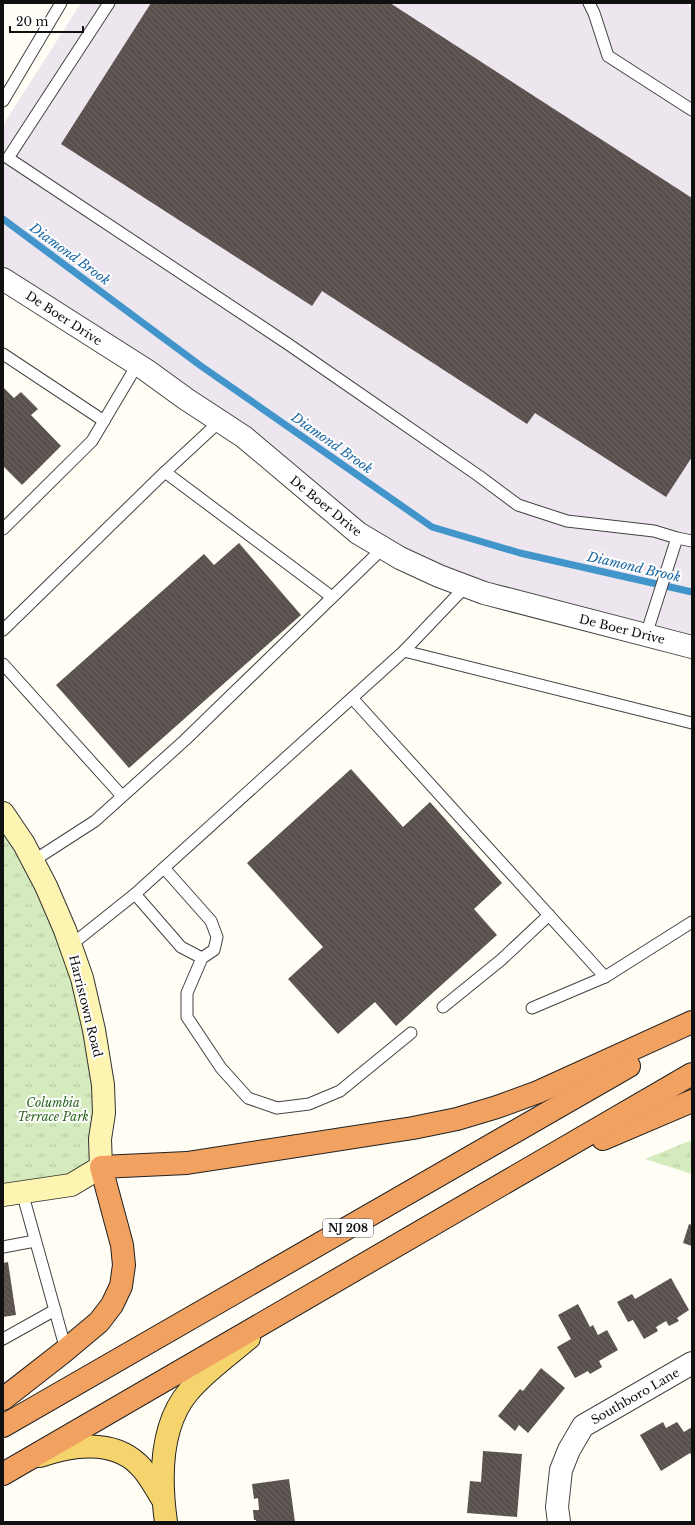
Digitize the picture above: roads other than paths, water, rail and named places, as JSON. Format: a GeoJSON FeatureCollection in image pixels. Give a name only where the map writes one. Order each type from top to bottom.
{"type":"FeatureCollection","features":[{"type":"Feature","properties":{"kind":"highway"},"geometry":{"type":"LineString","coordinates":[[3,1399],[99,1322],[112,1305],[121,1286],[124,1265],[122,1245],[102,1167],[187,1163],[413,1128],[457,1119],[497,1107],[538,1092],[692,1022]]}},
{"type":"Feature","properties":{"kind":"highway","name":"NJ 208"},"geometry":{"type":"LineString","coordinates":[[3,1426],[692,1029]]}},
{"type":"Feature","properties":{"kind":"highway"},"geometry":{"type":"LineString","coordinates":[[3,1474],[692,1074]]}},
{"type":"Feature","properties":{"kind":"highway"},"geometry":{"type":"LineString","coordinates":[[516,1176],[692,1101]]}},
{"type":"Feature","properties":{"kind":"main road"},"geometry":{"type":"LineString","coordinates":[[166,1522],[163,1500],[163,1464],[168,1434],[175,1413],[189,1391],[270,1319]]}},
{"type":"Feature","properties":{"kind":"main road"},"geometry":{"type":"LineString","coordinates":[[22,1463],[50,1453],[74,1447],[98,1447],[118,1452],[138,1463],[163,1500]]}},
{"type":"Feature","properties":{"kind":"street","name":"De Boer Drive"},"geometry":{"type":"LineString","coordinates":[[3,279],[137,365],[219,422],[244,437],[358,534],[382,548],[439,576],[466,586],[528,605],[649,625],[692,647]]}},
{"type":"Feature","properties":{"kind":"street","name":"Harristown Road"},"geometry":{"type":"LineString","coordinates":[[3,813],[33,861],[46,886],[71,946],[82,978],[94,1030],[103,1084],[104,1113],[100,1138],[102,1167]]}},
{"type":"Feature","properties":{"kind":"street"},"geometry":{"type":"LineString","coordinates":[[12,1194],[71,1185],[102,1167]]}},
{"type":"Feature","properties":{"kind":"street","name":"Southboro Lane"},"geometry":{"type":"LineString","coordinates":[[559,1522],[557,1507],[561,1470],[569,1450],[583,1426],[692,1363]]}},
{"type":"Feature","properties":{"kind":"lane"},"geometry":{"type":"LineString","coordinates":[[3,101],[61,3]]}},
{"type":"Feature","properties":{"kind":"lane"},"geometry":{"type":"LineString","coordinates":[[109,3],[6,162],[288,344],[479,476],[518,505],[567,521],[654,531],[692,541]]}},
{"type":"Feature","properties":{"kind":"lane"},"geometry":{"type":"LineString","coordinates":[[589,3],[608,56],[692,110]]}},
{"type":"Feature","properties":{"kind":"lane"},"geometry":{"type":"LineString","coordinates":[[3,354],[104,421]]}},
{"type":"Feature","properties":{"kind":"lane"},"geometry":{"type":"LineString","coordinates":[[3,529],[92,441],[137,365]]}},
{"type":"Feature","properties":{"kind":"lane"},"geometry":{"type":"LineString","coordinates":[[3,630],[165,472],[219,422]]}},
{"type":"Feature","properties":{"kind":"lane"},"geometry":{"type":"LineString","coordinates":[[165,472],[332,597]]}},
{"type":"Feature","properties":{"kind":"lane"},"geometry":{"type":"LineString","coordinates":[[649,625],[677,538]]}},
{"type":"Feature","properties":{"kind":"lane"},"geometry":{"type":"LineString","coordinates":[[33,861],[95,821],[185,740],[382,548]]}},
{"type":"Feature","properties":{"kind":"lane"},"geometry":{"type":"LineString","coordinates":[[71,946],[135,894],[404,651],[466,586]]}},
{"type":"Feature","properties":{"kind":"lane"},"geometry":{"type":"LineString","coordinates":[[404,651],[692,723]]}},
{"type":"Feature","properties":{"kind":"lane"},"geometry":{"type":"LineString","coordinates":[[3,664],[122,796]]}},
{"type":"Feature","properties":{"kind":"lane"},"geometry":{"type":"LineString","coordinates":[[352,698],[605,977]]}},
{"type":"Feature","properties":{"kind":"lane"},"geometry":{"type":"LineString","coordinates":[[164,868],[211,921],[217,937],[214,950],[202,958],[188,993],[187,1017],[222,1068],[248,1098],[277,1108],[309,1104],[340,1091],[411,1034]]}},
{"type":"Feature","properties":{"kind":"lane"},"geometry":{"type":"LineString","coordinates":[[135,894],[181,947],[202,958]]}},
{"type":"Feature","properties":{"kind":"lane"},"geometry":{"type":"LineString","coordinates":[[442,1007],[501,960],[549,915]]}},
{"type":"Feature","properties":{"kind":"lane"},"geometry":{"type":"LineString","coordinates":[[532,1008],[605,977],[692,922]]}},
{"type":"Feature","properties":{"kind":"lane"},"geometry":{"type":"LineString","coordinates":[[12,1194],[35,1241],[66,1350]]}},
{"type":"Feature","properties":{"kind":"lane"},"geometry":{"type":"LineString","coordinates":[[3,1247],[35,1241]]}},
{"type":"Feature","properties":{"kind":"lane"},"geometry":{"type":"LineString","coordinates":[[3,1339],[55,1310]]}},
{"type":"Feature","properties":{"kind":"waterway","name":"Diamond Brook"},"geometry":{"type":"LineString","coordinates":[[3,219],[201,366],[432,527],[520,553],[692,592]]}},
{"type":"Feature","properties":{"kind":"park label","name":"Columbia Terrace Park"},"geometry":{"type":"Point","coordinates":[53,1109]}}]}
